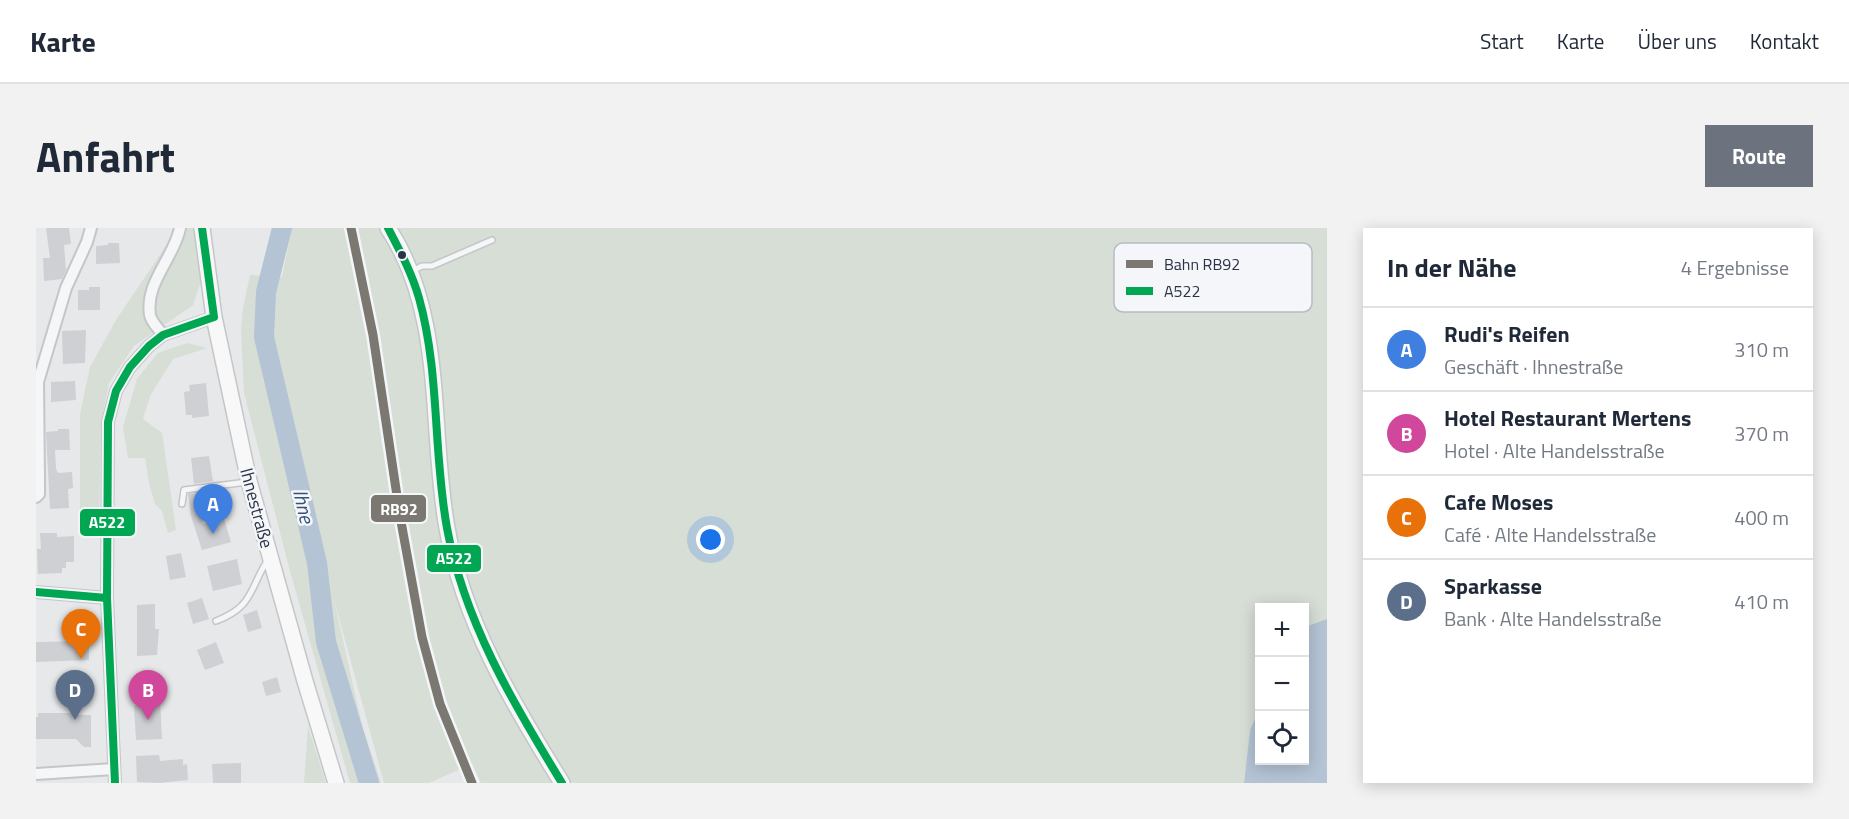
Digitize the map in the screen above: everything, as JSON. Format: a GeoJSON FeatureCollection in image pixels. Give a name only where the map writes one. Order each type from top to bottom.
{"type":"FeatureCollection","features":[{"type":"Feature","properties":{"kind":"main road","name":"Ihnestraße"},"geometry":{"type":"LineString","coordinates":[[202,228],[214,317],[249,481],[269,557],[336,783]]}},
{"type":"Feature","properties":{"kind":"main road"},"geometry":{"type":"LineString","coordinates":[[388,228],[401,249],[410,272],[426,332],[446,527],[456,568],[475,625],[503,683],[562,783]]}},
{"type":"Feature","properties":{"kind":"street"},"geometry":{"type":"LineString","coordinates":[[36,497],[39,494],[38,382],[66,288],[91,228]]}},
{"type":"Feature","properties":{"kind":"street"},"geometry":{"type":"LineString","coordinates":[[163,335],[150,317],[151,289],[178,240],[180,228]]}},
{"type":"Feature","properties":{"kind":"street"},"geometry":{"type":"LineString","coordinates":[[115,783],[107,598],[108,422],[116,391],[130,367],[149,346],[163,335],[214,317]]}},
{"type":"Feature","properties":{"kind":"street"},"geometry":{"type":"LineString","coordinates":[[36,592],[107,598]]}},
{"type":"Feature","properties":{"kind":"street"},"geometry":{"type":"LineString","coordinates":[[36,774],[114,769]]}},
{"type":"Feature","properties":{"kind":"lane"},"geometry":{"type":"LineString","coordinates":[[410,272],[422,266],[432,266],[492,240]]}},
{"type":"Feature","properties":{"kind":"lane"},"geometry":{"type":"LineString","coordinates":[[182,504],[184,490],[249,481]]}},
{"type":"Feature","properties":{"kind":"lane"},"geometry":{"type":"LineString","coordinates":[[216,621],[233,613],[250,598],[258,575],[269,557]]}},
{"type":"Feature","properties":{"kind":"shaded area"},"geometry":{"type":"Polygon","coordinates":[[[183,228],[197,228],[201,281],[193,305],[134,346],[109,383],[101,423],[99,518],[80,518],[80,414],[90,367],[116,320],[172,237],[183,228]]]}},
{"type":"Feature","properties":{"kind":"shaded area"},"geometry":{"type":"Polygon","coordinates":[[[292,228],[1327,228],[1327,619],[1309,626],[1309,603],[1255,603],[1255,718],[1250,730],[1244,783],[481,783],[472,764],[429,783],[384,783],[333,596],[362,725],[381,783],[350,783],[290,571],[244,393],[241,331],[250,275],[282,277],[292,228]]]}},
{"type":"Feature","properties":{"kind":"shaded area"},"geometry":{"type":"Polygon","coordinates":[[[187,343],[207,348],[173,359],[150,396],[143,419],[162,433],[176,530],[168,533],[162,511],[155,504],[145,458],[128,458],[123,427],[137,379],[158,353],[187,343]]]}},
{"type":"Feature","properties":{"kind":"shaded area"},"geometry":{"type":"Polygon","coordinates":[[[308,727],[326,783],[304,783],[308,727]]]}},
{"type":"Feature","properties":{"kind":"water"},"geometry":{"type":"Polygon","coordinates":[[[1327,619],[1327,783],[1244,783],[1250,730],[1255,718],[1255,765],[1309,765],[1309,626],[1327,619]]]}},
{"type":"Feature","properties":{"kind":"building"},"geometry":{"type":"Polygon","coordinates":[[[46,228],[69,228],[71,244],[64,245],[66,270],[62,279],[44,281],[43,258],[50,258],[46,228]]]}},
{"type":"Feature","properties":{"kind":"building"},"geometry":{"type":"Polygon","coordinates":[[[108,243],[119,243],[120,263],[96,264],[96,246],[108,245],[108,243]]]}},
{"type":"Feature","properties":{"kind":"building"},"geometry":{"type":"Polygon","coordinates":[[[89,287],[100,287],[100,310],[78,310],[78,290],[89,290],[89,287]]]}},
{"type":"Feature","properties":{"kind":"building"},"geometry":{"type":"Polygon","coordinates":[[[86,330],[85,363],[63,364],[62,331],[86,330]]]}},
{"type":"Feature","properties":{"kind":"building"},"geometry":{"type":"Polygon","coordinates":[[[75,381],[76,400],[51,402],[51,382],[75,381]]]}},
{"type":"Feature","properties":{"kind":"building"},"geometry":{"type":"Polygon","coordinates":[[[206,383],[209,416],[192,418],[192,415],[186,415],[184,392],[190,391],[189,385],[206,383]]]}},
{"type":"Feature","properties":{"kind":"building"},"geometry":{"type":"Polygon","coordinates":[[[58,429],[69,429],[70,450],[55,450],[56,469],[58,473],[72,472],[73,488],[68,489],[69,508],[50,509],[46,432],[58,431],[58,429]]]}},
{"type":"Feature","properties":{"kind":"building"},"geometry":{"type":"Polygon","coordinates":[[[209,456],[213,481],[194,484],[191,458],[209,456]]]}},
{"type":"Feature","properties":{"kind":"building"},"geometry":{"type":"Polygon","coordinates":[[[198,493],[203,524],[224,519],[231,542],[202,550],[191,516],[188,494],[198,493]]]}},
{"type":"Feature","properties":{"kind":"building"},"geometry":{"type":"Polygon","coordinates":[[[40,533],[57,533],[57,537],[74,536],[74,562],[66,562],[66,568],[62,568],[62,573],[38,574],[37,549],[41,549],[40,533]]]}},
{"type":"Feature","properties":{"kind":"building"},"geometry":{"type":"Polygon","coordinates":[[[181,553],[186,577],[170,580],[166,556],[181,553]]]}},
{"type":"Feature","properties":{"kind":"building"},"geometry":{"type":"Polygon","coordinates":[[[237,559],[242,584],[213,591],[207,566],[237,559]]]}},
{"type":"Feature","properties":{"kind":"building"},"geometry":{"type":"Polygon","coordinates":[[[202,598],[209,619],[193,624],[187,603],[202,598]]]}},
{"type":"Feature","properties":{"kind":"building"},"geometry":{"type":"Polygon","coordinates":[[[155,604],[155,629],[159,629],[157,655],[137,656],[137,605],[155,604]]]}},
{"type":"Feature","properties":{"kind":"building"},"geometry":{"type":"Polygon","coordinates":[[[257,610],[262,628],[248,632],[243,615],[257,610]]]}},
{"type":"Feature","properties":{"kind":"building"},"geometry":{"type":"Polygon","coordinates":[[[89,641],[89,660],[36,662],[36,642],[89,641]]]}},
{"type":"Feature","properties":{"kind":"building"},"geometry":{"type":"Polygon","coordinates":[[[216,642],[224,663],[205,670],[197,650],[216,642]]]}},
{"type":"Feature","properties":{"kind":"building"},"geometry":{"type":"Polygon","coordinates":[[[277,677],[281,692],[266,696],[262,682],[277,677]]]}},
{"type":"Feature","properties":{"kind":"building"},"geometry":{"type":"Polygon","coordinates":[[[139,680],[159,680],[162,739],[136,740],[134,706],[139,705],[139,680]]]}},
{"type":"Feature","properties":{"kind":"building"},"geometry":{"type":"Polygon","coordinates":[[[38,713],[91,715],[91,747],[84,747],[76,739],[36,739],[38,713]]]}},
{"type":"Feature","properties":{"kind":"building"},"geometry":{"type":"Polygon","coordinates":[[[159,755],[160,761],[183,759],[183,765],[187,764],[188,780],[159,783],[137,782],[136,756],[159,755]]]}},
{"type":"Feature","properties":{"kind":"building"},"geometry":{"type":"Polygon","coordinates":[[[241,763],[241,783],[213,783],[212,764],[241,763]]]}},
{"type":"Feature","properties":{"kind":"waterway","name":"Ihne"},"geometry":{"type":"LineString","coordinates":[[282,228],[266,292],[264,337],[317,563],[326,642],[369,783]]}},
{"type":"Feature","properties":{"kind":"rail line","name":"RB92"},"geometry":{"type":"LineString","coordinates":[[351,228],[373,335],[400,516],[422,637],[440,704],[472,783]]}},
{"type":"Feature","properties":{"kind":"transit line","name":"A522"},"geometry":{"type":"LineString","coordinates":[[202,228],[214,317]]}},
{"type":"Feature","properties":{"kind":"transit line","name":"A522"},"geometry":{"type":"LineString","coordinates":[[388,228],[413,280],[426,326],[447,528],[465,596],[492,660],[562,783]]}},
{"type":"Feature","properties":{"kind":"transit line","name":"A522"},"geometry":{"type":"LineString","coordinates":[[115,783],[107,598],[108,422],[116,391],[130,367],[149,346],[163,335],[214,317]]}},
{"type":"Feature","properties":{"kind":"transit line","name":"A522"},"geometry":{"type":"LineString","coordinates":[[36,592],[107,598]]}},
{"type":"Feature","properties":{"kind":"place","name":"Rudi's Reifen"},"geometry":{"type":"Point","coordinates":[213,534]}},
{"type":"Feature","properties":{"kind":"place","name":"Cafe Moses"},"geometry":{"type":"Point","coordinates":[81,659]}},
{"type":"Feature","properties":{"kind":"place","name":"Sparkasse"},"geometry":{"type":"Point","coordinates":[75,720]}},
{"type":"Feature","properties":{"kind":"place","name":"Hotel Restaurant Mertens"},"geometry":{"type":"Point","coordinates":[148,720]}}]}
